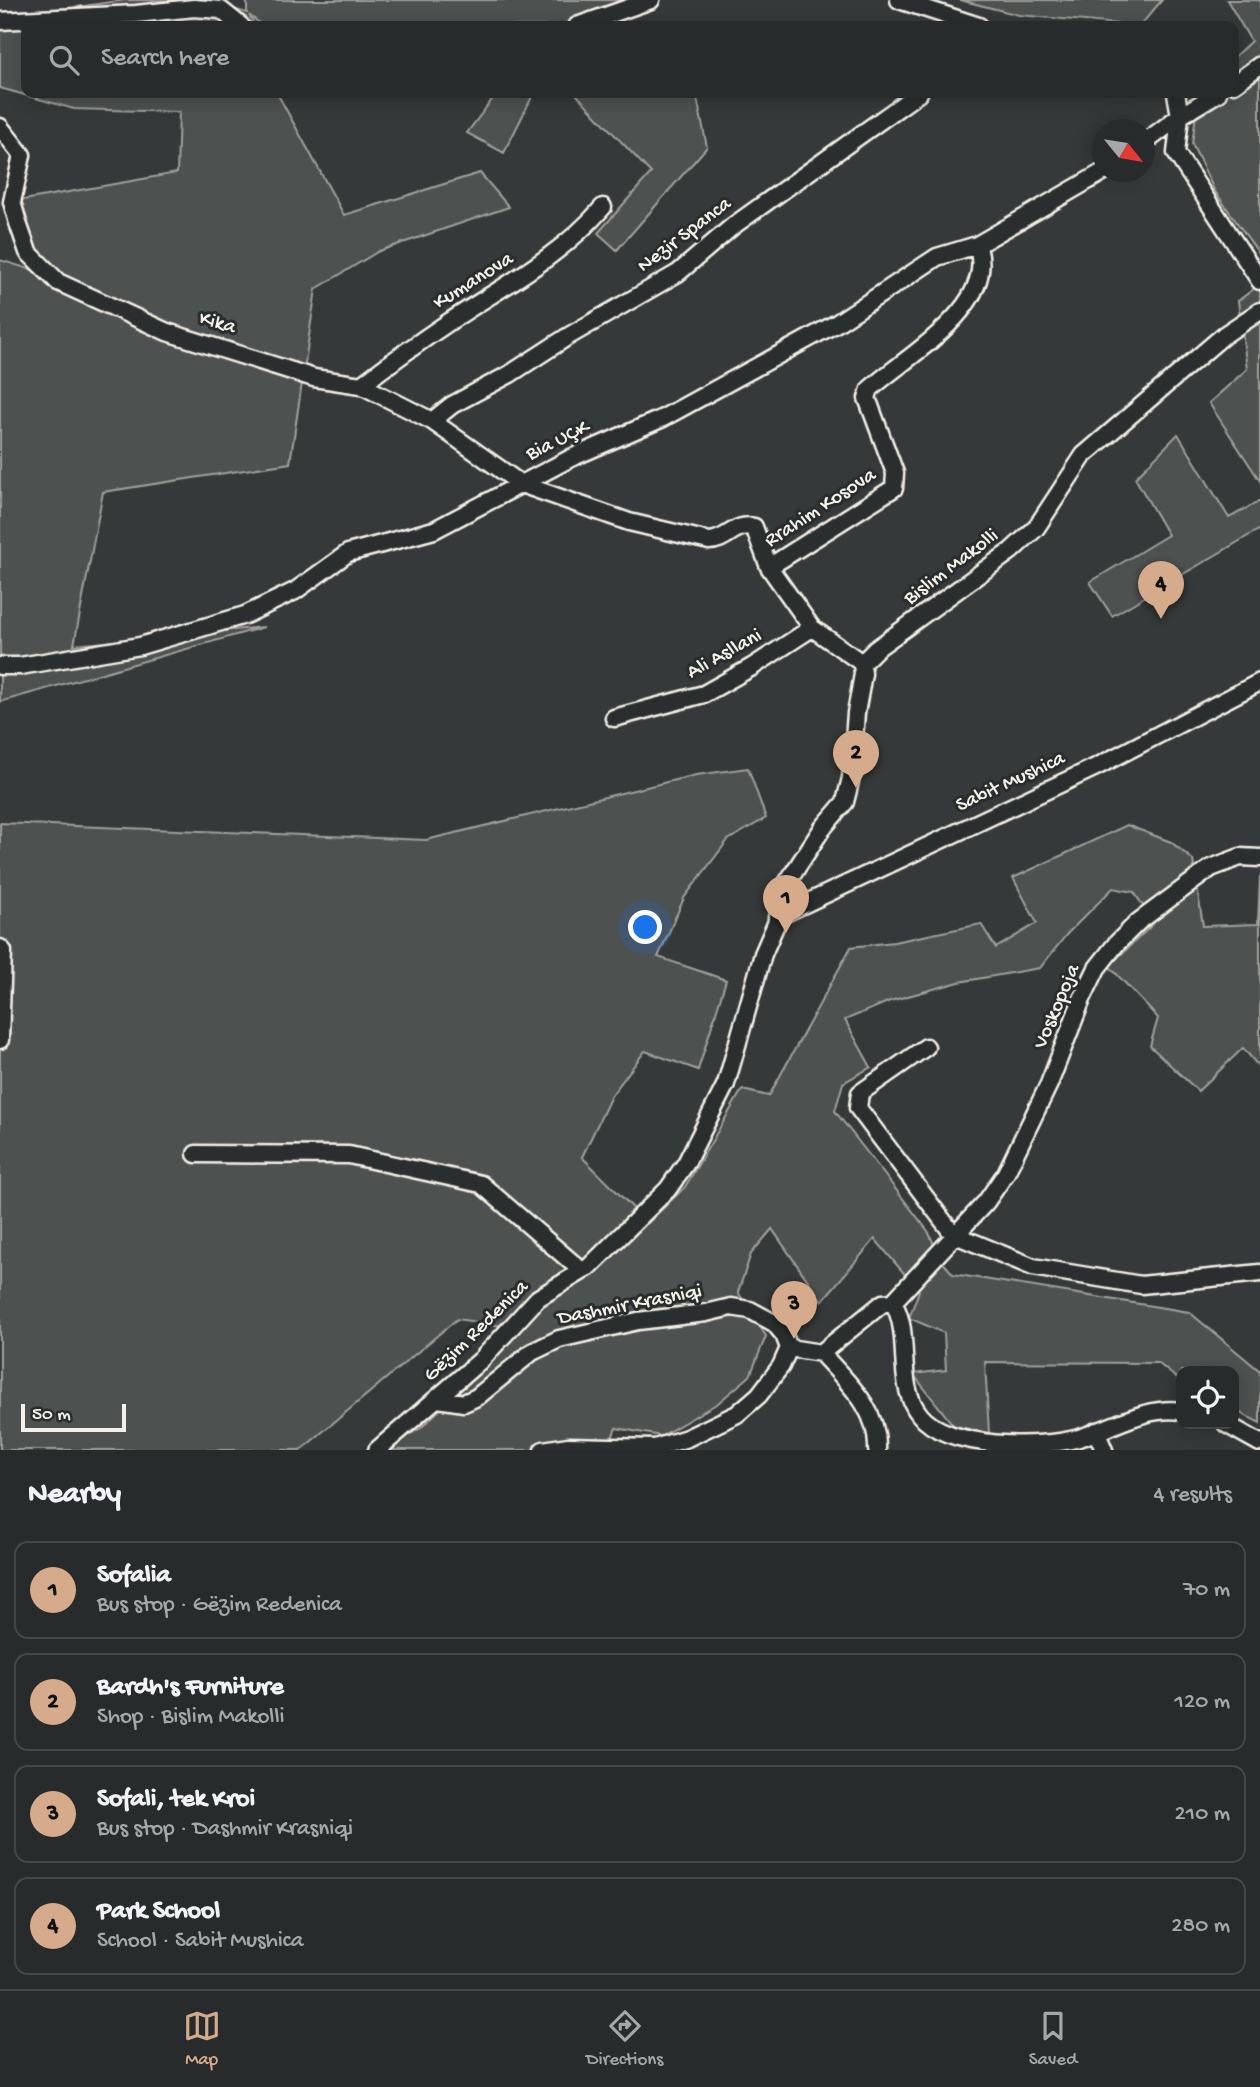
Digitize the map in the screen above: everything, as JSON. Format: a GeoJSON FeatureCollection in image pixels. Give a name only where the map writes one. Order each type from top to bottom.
{"type":"FeatureCollection","features":[{"type":"Feature","properties":{"kind":"street"},"geometry":{"type":"LineString","coordinates":[[591,21],[651,0]]}},
{"type":"Feature","properties":{"kind":"street"},"geometry":{"type":"LineString","coordinates":[[899,0],[964,21]]}},
{"type":"Feature","properties":{"kind":"street"},"geometry":{"type":"LineString","coordinates":[[0,20],[136,14],[194,8],[221,10],[235,21]]}},
{"type":"Feature","properties":{"kind":"street"},"geometry":{"type":"LineString","coordinates":[[1239,80],[1260,65]]}},
{"type":"Feature","properties":{"kind":"street","name":"Nezir Spanca"},"geometry":{"type":"LineString","coordinates":[[432,421],[452,405],[510,374],[678,272],[733,226],[912,98]]}},
{"type":"Feature","properties":{"kind":"street"},"geometry":{"type":"LineString","coordinates":[[1177,98],[1180,116],[1176,153],[1260,281]]}},
{"type":"Feature","properties":{"kind":"street"},"geometry":{"type":"LineString","coordinates":[[1155,135],[1211,98]]}},
{"type":"Feature","properties":{"kind":"street","name":"Kika"},"geometry":{"type":"LineString","coordinates":[[0,127],[22,155],[12,202],[28,252],[58,282],[167,331],[314,378],[361,385],[432,421],[521,484]]}},
{"type":"Feature","properties":{"kind":"street","name":"Bia UÇK"},"geometry":{"type":"LineString","coordinates":[[0,666],[20,666],[140,646],[245,615],[295,591],[348,553],[434,530],[570,458],[663,418],[837,323],[937,257],[977,245],[1092,178]]}},
{"type":"Feature","properties":{"kind":"street","name":"Kumanova"},"geometry":{"type":"LineString","coordinates":[[361,385],[449,322],[528,274],[580,233],[603,207]]}},
{"type":"Feature","properties":{"kind":"street","name":"Rrahim Kosova"},"geometry":{"type":"LineString","coordinates":[[769,567],[894,488],[895,473],[867,398],[870,389],[964,310],[977,276],[981,254],[977,245]]}},
{"type":"Feature","properties":{"kind":"street","name":"Bislim Makolli"},"geometry":{"type":"LineString","coordinates":[[862,663],[876,649],[1011,551],[1035,528],[1084,455],[1224,335],[1260,311]]}},
{"type":"Feature","properties":{"kind":"street","name":"Rrahim Kosova"},"geometry":{"type":"LineString","coordinates":[[521,484],[629,522],[709,541],[719,541],[738,527],[754,527],[769,567],[812,628],[862,663]]}},
{"type":"Feature","properties":{"kind":"street","name":"Ali Asllani"},"geometry":{"type":"LineString","coordinates":[[614,718],[704,694],[812,628]]}},
{"type":"Feature","properties":{"kind":"street"},"geometry":{"type":"LineString","coordinates":[[777,918],[783,889],[822,829],[845,802],[851,778],[862,663]]}},
{"type":"Feature","properties":{"kind":"street","name":"Sabit Mushica"},"geometry":{"type":"LineString","coordinates":[[777,918],[1098,766],[1260,682]]}},
{"type":"Feature","properties":{"kind":"street","name":"Voskopoja"},"geometry":{"type":"LineString","coordinates":[[821,1353],[883,1303],[893,1302],[953,1234],[986,1202],[1006,1173],[1049,1084],[1087,989],[1097,968],[1110,952],[1138,922],[1211,868],[1240,857],[1260,858]]}},
{"type":"Feature","properties":{"kind":"street","name":"Gëzim Redenica"},"geometry":{"type":"LineString","coordinates":[[377,1450],[481,1360],[538,1298],[582,1271],[650,1208],[686,1163],[726,1084],[763,954],[777,918]]}},
{"type":"Feature","properties":{"kind":"street"},"geometry":{"type":"LineString","coordinates":[[0,948],[3,951],[0,1040]]}},
{"type":"Feature","properties":{"kind":"street"},"geometry":{"type":"LineString","coordinates":[[926,1047],[860,1093],[858,1108],[953,1234],[1033,1266],[1141,1285],[1260,1273]]}},
{"type":"Feature","properties":{"kind":"street"},"geometry":{"type":"LineString","coordinates":[[196,1154],[349,1155],[481,1184],[582,1271]]}},
{"type":"Feature","properties":{"kind":"street"},"geometry":{"type":"LineString","coordinates":[[893,1302],[902,1323],[905,1376],[912,1401],[919,1415],[932,1427],[958,1438],[1024,1444],[1078,1438],[1162,1409],[1176,1410]]}},
{"type":"Feature","properties":{"kind":"street","name":"Dashmir Krasniqi"},"geometry":{"type":"LineString","coordinates":[[438,1399],[464,1403],[477,1397],[532,1352],[559,1339],[626,1324],[731,1307],[750,1310],[774,1323],[784,1335],[789,1348]]}},
{"type":"Feature","properties":{"kind":"street"},"geometry":{"type":"LineString","coordinates":[[543,1450],[568,1446],[654,1449],[737,1414],[759,1395],[781,1366],[789,1348],[821,1353],[864,1403],[876,1424],[877,1450]]}},
{"type":"Feature","properties":{"kind":"street"},"geometry":{"type":"LineString","coordinates":[[1235,1429],[1260,1443]]}},
{"type":"Feature","properties":{"kind":"street"},"geometry":{"type":"LineString","coordinates":[[1097,1431],[1104,1450]]}},
{"type":"Feature","properties":{"kind":"shaded area"},"geometry":{"type":"Polygon","coordinates":[[[125,0],[202,0],[247,13],[247,0],[629,0],[592,21],[257,21],[249,15],[252,21],[21,21],[21,94],[0,88],[0,18],[125,0]]]}},
{"type":"Feature","properties":{"kind":"shaded area"},"geometry":{"type":"Polygon","coordinates":[[[960,0],[1162,0],[1144,21],[1085,21],[1019,15],[960,0]]]}},
{"type":"Feature","properties":{"kind":"shaded area"},"geometry":{"type":"Polygon","coordinates":[[[1227,0],[1260,0],[1260,255],[1214,190],[1192,144],[1198,98],[1239,98],[1239,52],[1251,41],[1227,0]]]}},
{"type":"Feature","properties":{"kind":"shaded area"},"geometry":{"type":"Polygon","coordinates":[[[35,98],[280,98],[344,215],[480,173],[509,207],[379,251],[316,289],[290,463],[103,492],[74,645],[264,627],[0,702],[0,260],[46,274],[12,202],[177,173],[179,112],[74,109],[35,98]]]}},
{"type":"Feature","properties":{"kind":"shaded area"},"geometry":{"type":"Polygon","coordinates":[[[493,98],[532,98],[504,153],[467,133],[493,98]]]}},
{"type":"Feature","properties":{"kind":"shaded area"},"geometry":{"type":"Polygon","coordinates":[[[580,98],[697,98],[707,147],[617,250],[598,233],[651,173],[580,98]]]}},
{"type":"Feature","properties":{"kind":"shaded area"},"geometry":{"type":"Polygon","coordinates":[[[1260,284],[1260,481],[1209,403],[1247,369],[1238,301],[1260,284]]]}},
{"type":"Feature","properties":{"kind":"shaded area"},"geometry":{"type":"Polygon","coordinates":[[[1178,434],[1229,518],[1260,501],[1260,529],[1112,616],[1090,582],[1168,535],[1135,478],[1178,434]]]}},
{"type":"Feature","properties":{"kind":"shaded area"},"geometry":{"type":"Polygon","coordinates":[[[748,768],[766,818],[728,840],[684,898],[658,957],[726,980],[698,1070],[645,1051],[611,1096],[582,1157],[648,1223],[685,1187],[742,1090],[769,1096],[851,947],[894,942],[981,924],[996,948],[1037,923],[1013,878],[1127,825],[1171,842],[1193,860],[1203,926],[1258,924],[1260,877],[1260,1068],[1243,1048],[1198,1091],[1150,1046],[1158,1018],[1109,966],[1154,923],[1134,892],[1113,888],[1067,934],[1040,968],[959,982],[890,1001],[845,1020],[871,1067],[843,1083],[835,1111],[928,1231],[941,1260],[953,1274],[1189,1312],[1260,1371],[1260,1423],[1239,1412],[1239,1366],[1176,1366],[1176,1378],[1158,1363],[985,1362],[989,1433],[954,1426],[913,1374],[946,1370],[944,1333],[909,1318],[919,1291],[875,1239],[822,1301],[772,1229],[751,1254],[738,1292],[766,1336],[750,1376],[718,1403],[661,1436],[616,1428],[607,1450],[382,1450],[421,1428],[522,1329],[457,1319],[301,1450],[0,1450],[0,823],[426,840],[696,775],[748,768]]]}},
{"type":"Feature","properties":{"kind":"place","name":"Park School"},"geometry":{"type":"Point","coordinates":[1161,619]}},
{"type":"Feature","properties":{"kind":"place","name":"Bardh's Furniture"},"geometry":{"type":"Point","coordinates":[856,788]}},
{"type":"Feature","properties":{"kind":"place","name":"Sofalia"},"geometry":{"type":"Point","coordinates":[786,933]}},
{"type":"Feature","properties":{"kind":"place","name":"Sofali, tek Kroi"},"geometry":{"type":"Point","coordinates":[794,1339]}}]}
